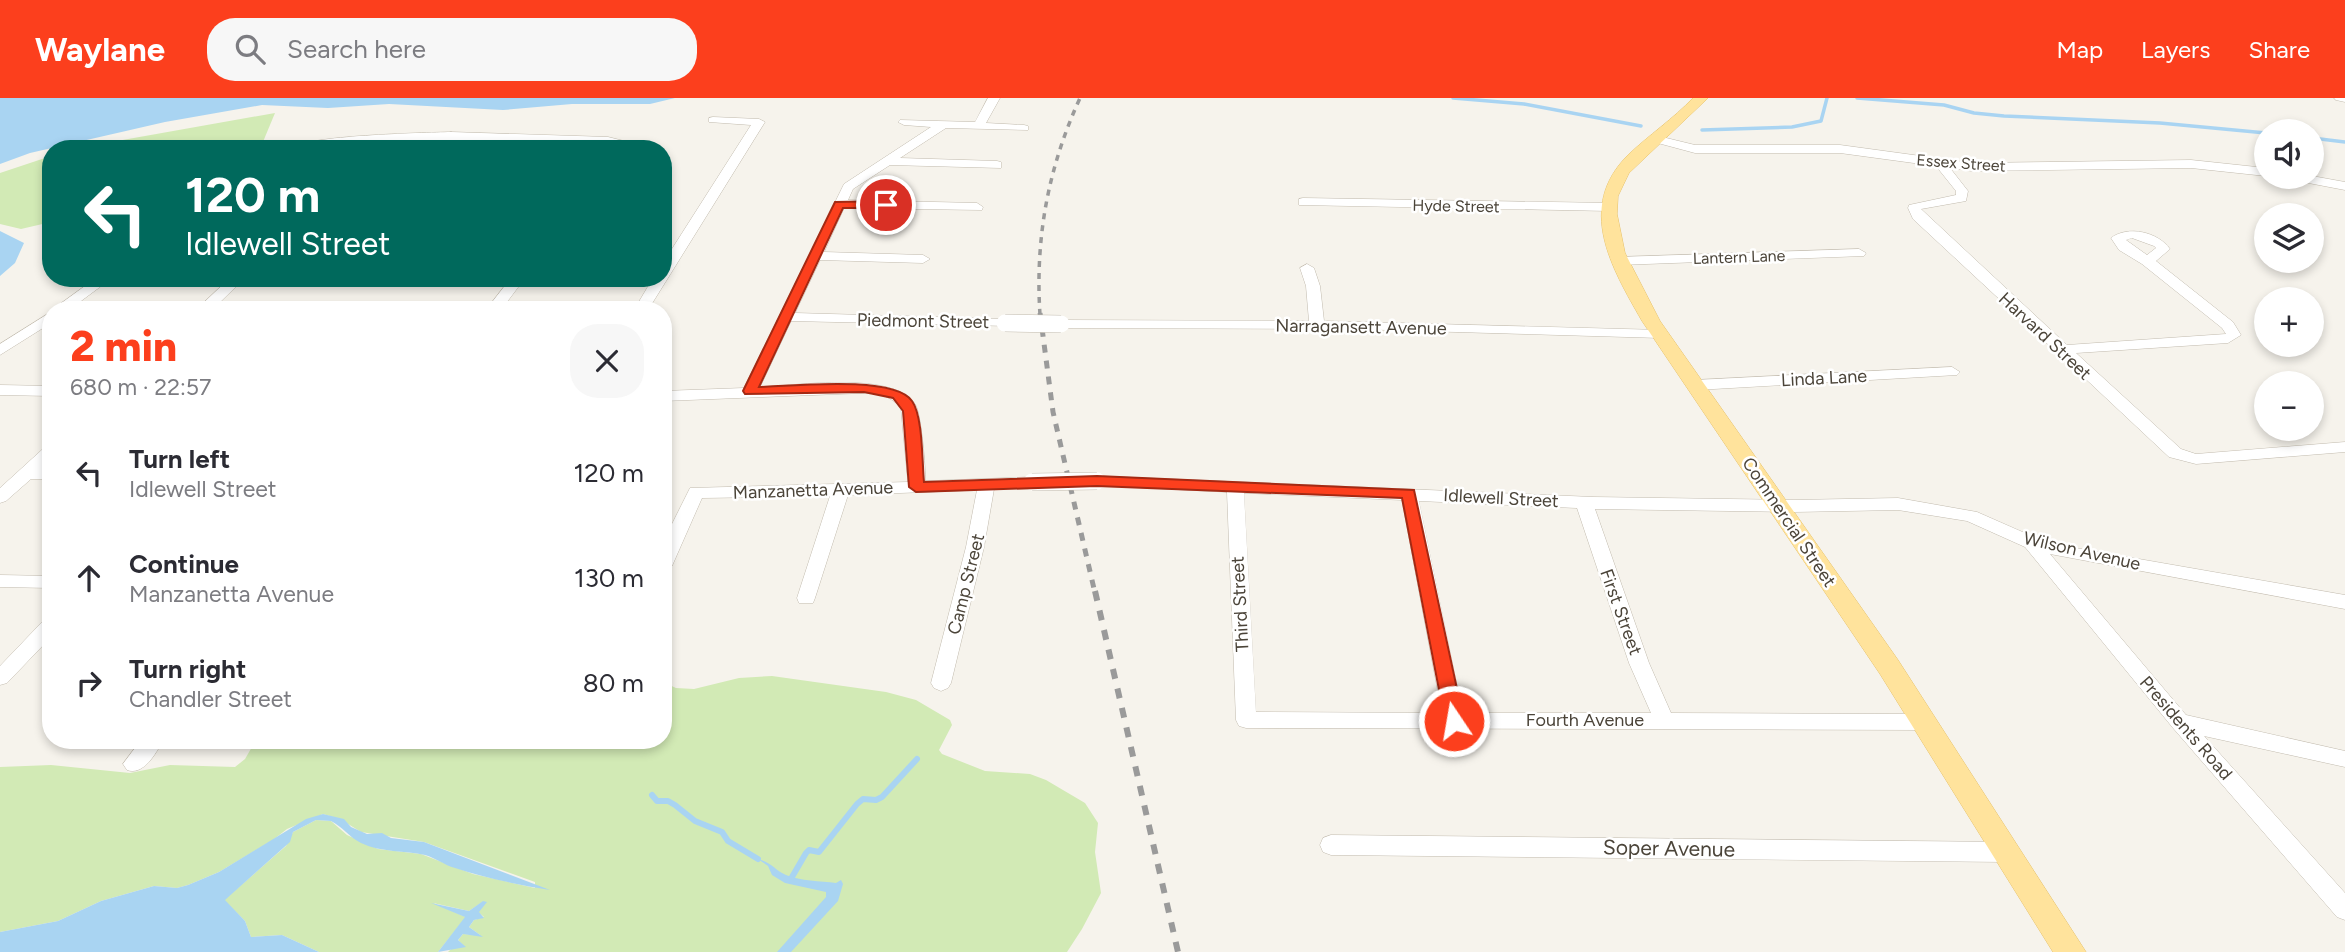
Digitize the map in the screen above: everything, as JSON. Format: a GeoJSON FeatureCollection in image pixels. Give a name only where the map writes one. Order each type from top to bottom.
{"type":"FeatureCollection","features":[{"type":"Feature","properties":{"kind":"main road","name":"Commercial Street"},"geometry":{"type":"LineString","coordinates":[[1701,98],[1616,180],[1610,207],[1610,226],[1619,261],[1636,297],[1925,722],[2070,952]]}},
{"type":"Feature","properties":{"kind":"street"},"geometry":{"type":"LineString","coordinates":[[979,125],[994,98]]}},
{"type":"Feature","properties":{"kind":"street"},"geometry":{"type":"LineString","coordinates":[[672,260],[759,122],[713,120]]}},
{"type":"Feature","properties":{"kind":"street"},"geometry":{"type":"LineString","coordinates":[[904,122],[1024,128]]}},
{"type":"Feature","properties":{"kind":"street"},"geometry":{"type":"LineString","coordinates":[[750,391],[851,184],[945,123]]}},
{"type":"Feature","properties":{"kind":"street"},"geometry":{"type":"LineString","coordinates":[[389,140],[392,137]]}},
{"type":"Feature","properties":{"kind":"street"},"geometry":{"type":"LineString","coordinates":[[368,140],[392,137],[573,140]]}},
{"type":"Feature","properties":{"kind":"street","name":"Essex Street"},"geometry":{"type":"LineString","coordinates":[[1658,140],[1695,149],[1840,149],[1941,164],[1986,167],[2191,164],[2254,171]]}},
{"type":"Feature","properties":{"kind":"street"},"geometry":{"type":"LineString","coordinates":[[886,161],[997,165]]}},
{"type":"Feature","properties":{"kind":"street","name":"Harvard Street"},"geometry":{"type":"LineString","coordinates":[[1941,164],[1962,191],[1962,198],[1920,205],[1914,208],[1914,211],[2165,446],[2181,456],[2196,459],[2345,447]]}},
{"type":"Feature","properties":{"kind":"street"},"geometry":{"type":"LineString","coordinates":[[2324,182],[2345,186]]}},
{"type":"Feature","properties":{"kind":"street","name":"Hyde Street"},"geometry":{"type":"LineString","coordinates":[[1303,202],[1610,207]]}},
{"type":"Feature","properties":{"kind":"street"},"geometry":{"type":"LineString","coordinates":[[839,204],[978,207]]}},
{"type":"Feature","properties":{"kind":"street","name":"Lantern Lane"},"geometry":{"type":"LineString","coordinates":[[1619,261],[1859,253]]}},
{"type":"Feature","properties":{"kind":"street"},"geometry":{"type":"LineString","coordinates":[[815,256],[923,259]]}},
{"type":"Feature","properties":{"kind":"street"},"geometry":{"type":"LineString","coordinates":[[2060,350],[2220,339],[2234,335],[2228,325],[2147,261]]}},
{"type":"Feature","properties":{"kind":"street"},"geometry":{"type":"LineString","coordinates":[[1307,268],[1313,286],[1317,325]]}},
{"type":"Feature","properties":{"kind":"street"},"geometry":{"type":"LineString","coordinates":[[72,301],[92,287]]}},
{"type":"Feature","properties":{"kind":"street"},"geometry":{"type":"LineString","coordinates":[[213,301],[228,287]]}},
{"type":"Feature","properties":{"kind":"street","name":"Piedmont Street"},"geometry":{"type":"LineString","coordinates":[[785,317],[1061,324]]}},
{"type":"Feature","properties":{"kind":"street"},"geometry":{"type":"LineString","coordinates":[[0,351],[42,322]]}},
{"type":"Feature","properties":{"kind":"street","name":"Narragansett Avenue"},"geometry":{"type":"LineString","coordinates":[[1061,324],[1317,325],[1661,334]]}},
{"type":"Feature","properties":{"kind":"street","name":"Linda Lane"},"geometry":{"type":"LineString","coordinates":[[1696,385],[1952,372]]}},
{"type":"Feature","properties":{"kind":"street"},"geometry":{"type":"LineString","coordinates":[[672,395],[864,388],[898,395],[910,411],[916,487]]}},
{"type":"Feature","properties":{"kind":"street"},"geometry":{"type":"LineString","coordinates":[[0,390],[42,391]]}},
{"type":"Feature","properties":{"kind":"street"},"geometry":{"type":"LineString","coordinates":[[0,497],[42,459]]}},
{"type":"Feature","properties":{"kind":"street"},"geometry":{"type":"LineString","coordinates":[[26,473],[42,474]]}},
{"type":"Feature","properties":{"kind":"street","name":"Idlewell Street"},"geometry":{"type":"LineString","coordinates":[[1097,481],[1584,502],[1779,506]]}},
{"type":"Feature","properties":{"kind":"street","name":"Manzanetta Avenue"},"geometry":{"type":"LineString","coordinates":[[672,546],[696,492],[1097,481]]}},
{"type":"Feature","properties":{"kind":"street","name":"Camp Street"},"geometry":{"type":"LineString","coordinates":[[942,683],[975,547],[986,484]]}},
{"type":"Feature","properties":{"kind":"street","name":"Third Street"},"geometry":{"type":"LineString","coordinates":[[1235,487],[1246,720]]}},
{"type":"Feature","properties":{"kind":"street"},"geometry":{"type":"LineString","coordinates":[[806,598],[841,489]]}},
{"type":"Feature","properties":{"kind":"street"},"geometry":{"type":"LineString","coordinates":[[1409,494],[1454,721]]}},
{"type":"Feature","properties":{"kind":"street","name":"First Street"},"geometry":{"type":"LineString","coordinates":[[1584,502],[1635,652],[1664,720]]}},
{"type":"Feature","properties":{"kind":"street","name":"Wilson Avenue"},"geometry":{"type":"LineString","coordinates":[[1779,506],[1898,504],[1935,508],[1971,516],[2031,543],[2070,553],[2345,602]]}},
{"type":"Feature","properties":{"kind":"street","name":"Presidents Road"},"geometry":{"type":"LineString","coordinates":[[2031,543],[2180,722],[2345,910]]}},
{"type":"Feature","properties":{"kind":"street"},"geometry":{"type":"LineString","coordinates":[[0,581],[42,582]]}},
{"type":"Feature","properties":{"kind":"street"},"geometry":{"type":"LineString","coordinates":[[0,678],[42,634]]}},
{"type":"Feature","properties":{"kind":"street","name":"Fourth Avenue"},"geometry":{"type":"LineString","coordinates":[[1246,720],[1925,722]]}},
{"type":"Feature","properties":{"kind":"street"},"geometry":{"type":"LineString","coordinates":[[2180,722],[2345,760]]}},
{"type":"Feature","properties":{"kind":"street"},"geometry":{"type":"LineString","coordinates":[[134,764],[146,749]]}},
{"type":"Feature","properties":{"kind":"street","name":"Soper Avenue"},"geometry":{"type":"LineString","coordinates":[[1331,845],[2007,852]]}},
{"type":"Feature","properties":{"kind":"green space"},"geometry":{"type":"Polygon","coordinates":[[[275,113],[264,140],[123,140],[275,113]]]}},
{"type":"Feature","properties":{"kind":"green space"},"geometry":{"type":"Polygon","coordinates":[[[42,159],[42,224],[21,229],[0,224],[0,173],[42,159]]]}},
{"type":"Feature","properties":{"kind":"green space"},"geometry":{"type":"Polygon","coordinates":[[[772,676],[886,692],[916,700],[950,720],[952,725],[939,750],[942,754],[985,771],[1030,774],[1046,780],[1085,803],[1098,823],[1095,852],[1101,893],[1067,952],[448,952],[452,948],[464,946],[458,940],[463,934],[480,935],[469,927],[474,920],[484,917],[478,912],[484,901],[469,911],[433,903],[466,917],[438,952],[319,952],[282,935],[251,937],[245,921],[224,900],[286,846],[293,832],[316,820],[331,821],[347,835],[378,849],[421,854],[473,874],[535,888],[535,882],[424,842],[361,832],[340,819],[323,814],[287,829],[219,872],[188,885],[177,888],[154,886],[101,901],[58,921],[0,932],[0,767],[51,765],[130,773],[170,765],[235,767],[245,759],[251,749],[672,749],[672,686],[694,689],[739,678],[772,676]]]}},
{"type":"Feature","properties":{"kind":"water"},"geometry":{"type":"Polygon","coordinates":[[[0,98],[675,98],[650,104],[572,104],[503,110],[389,104],[328,108],[262,105],[165,122],[87,140],[42,140],[42,150],[0,164],[0,98]]]}},
{"type":"Feature","properties":{"kind":"water"},"geometry":{"type":"Polygon","coordinates":[[[0,231],[24,243],[15,263],[0,276],[0,231]]]}},
{"type":"Feature","properties":{"kind":"water"},"geometry":{"type":"Polygon","coordinates":[[[323,814],[344,819],[351,827],[367,834],[382,833],[391,838],[424,842],[550,890],[478,875],[425,855],[369,846],[357,841],[331,821],[316,820],[293,832],[290,842],[225,900],[245,921],[251,937],[282,935],[319,952],[0,952],[0,932],[58,921],[101,901],[154,886],[177,888],[188,885],[219,872],[306,819],[323,814]]]}},
{"type":"Feature","properties":{"kind":"water"},"geometry":{"type":"Polygon","coordinates":[[[758,859],[792,877],[836,883],[841,880],[843,884],[838,901],[791,952],[777,952],[826,897],[826,892],[785,883],[772,875],[768,866],[758,859]]]}},
{"type":"Feature","properties":{"kind":"water"},"geometry":{"type":"Polygon","coordinates":[[[483,901],[487,902],[479,912],[484,918],[474,920],[469,927],[483,937],[463,934],[458,940],[466,947],[438,952],[465,917],[431,903],[469,911],[483,901]]]}},
{"type":"Feature","properties":{"kind":"waterway"},"geometry":{"type":"LineString","coordinates":[[1453,98],[1524,104],[1641,126]]}},
{"type":"Feature","properties":{"kind":"waterway"},"geometry":{"type":"LineString","coordinates":[[1702,130],[1792,127],[1821,121],[1827,98]]}},
{"type":"Feature","properties":{"kind":"waterway"},"geometry":{"type":"LineString","coordinates":[[1857,98],[1944,105],[1974,113],[2004,116],[2160,123],[2254,132]]}},
{"type":"Feature","properties":{"kind":"waterway"},"geometry":{"type":"LineString","coordinates":[[2324,139],[2345,142]]}},
{"type":"Feature","properties":{"kind":"waterway"},"geometry":{"type":"LineString","coordinates":[[792,877],[806,853],[809,850],[819,852],[857,804],[863,799],[876,800],[882,797],[917,759]]}},
{"type":"Feature","properties":{"kind":"waterway"},"geometry":{"type":"LineString","coordinates":[[652,795],[657,801],[668,801],[695,821],[722,832],[728,841],[758,859]]}},
{"type":"Feature","properties":{"kind":"railway"},"geometry":{"type":"LineString","coordinates":[[1040,315],[1040,258],[1046,204],[1060,151],[1080,98]]}},
{"type":"Feature","properties":{"kind":"railway"},"geometry":{"type":"LineString","coordinates":[[1040,313],[1053,412],[1095,593]]}},
{"type":"Feature","properties":{"kind":"railway"},"geometry":{"type":"LineString","coordinates":[[1095,591],[1178,952]]}},
{"type":"Feature","properties":{"kind":"route"},"geometry":{"type":"LineString","coordinates":[[886,205],[839,204],[750,391],[872,388],[898,395],[910,411],[916,487],[1097,481],[1409,494],[1454,721]]}}]}
